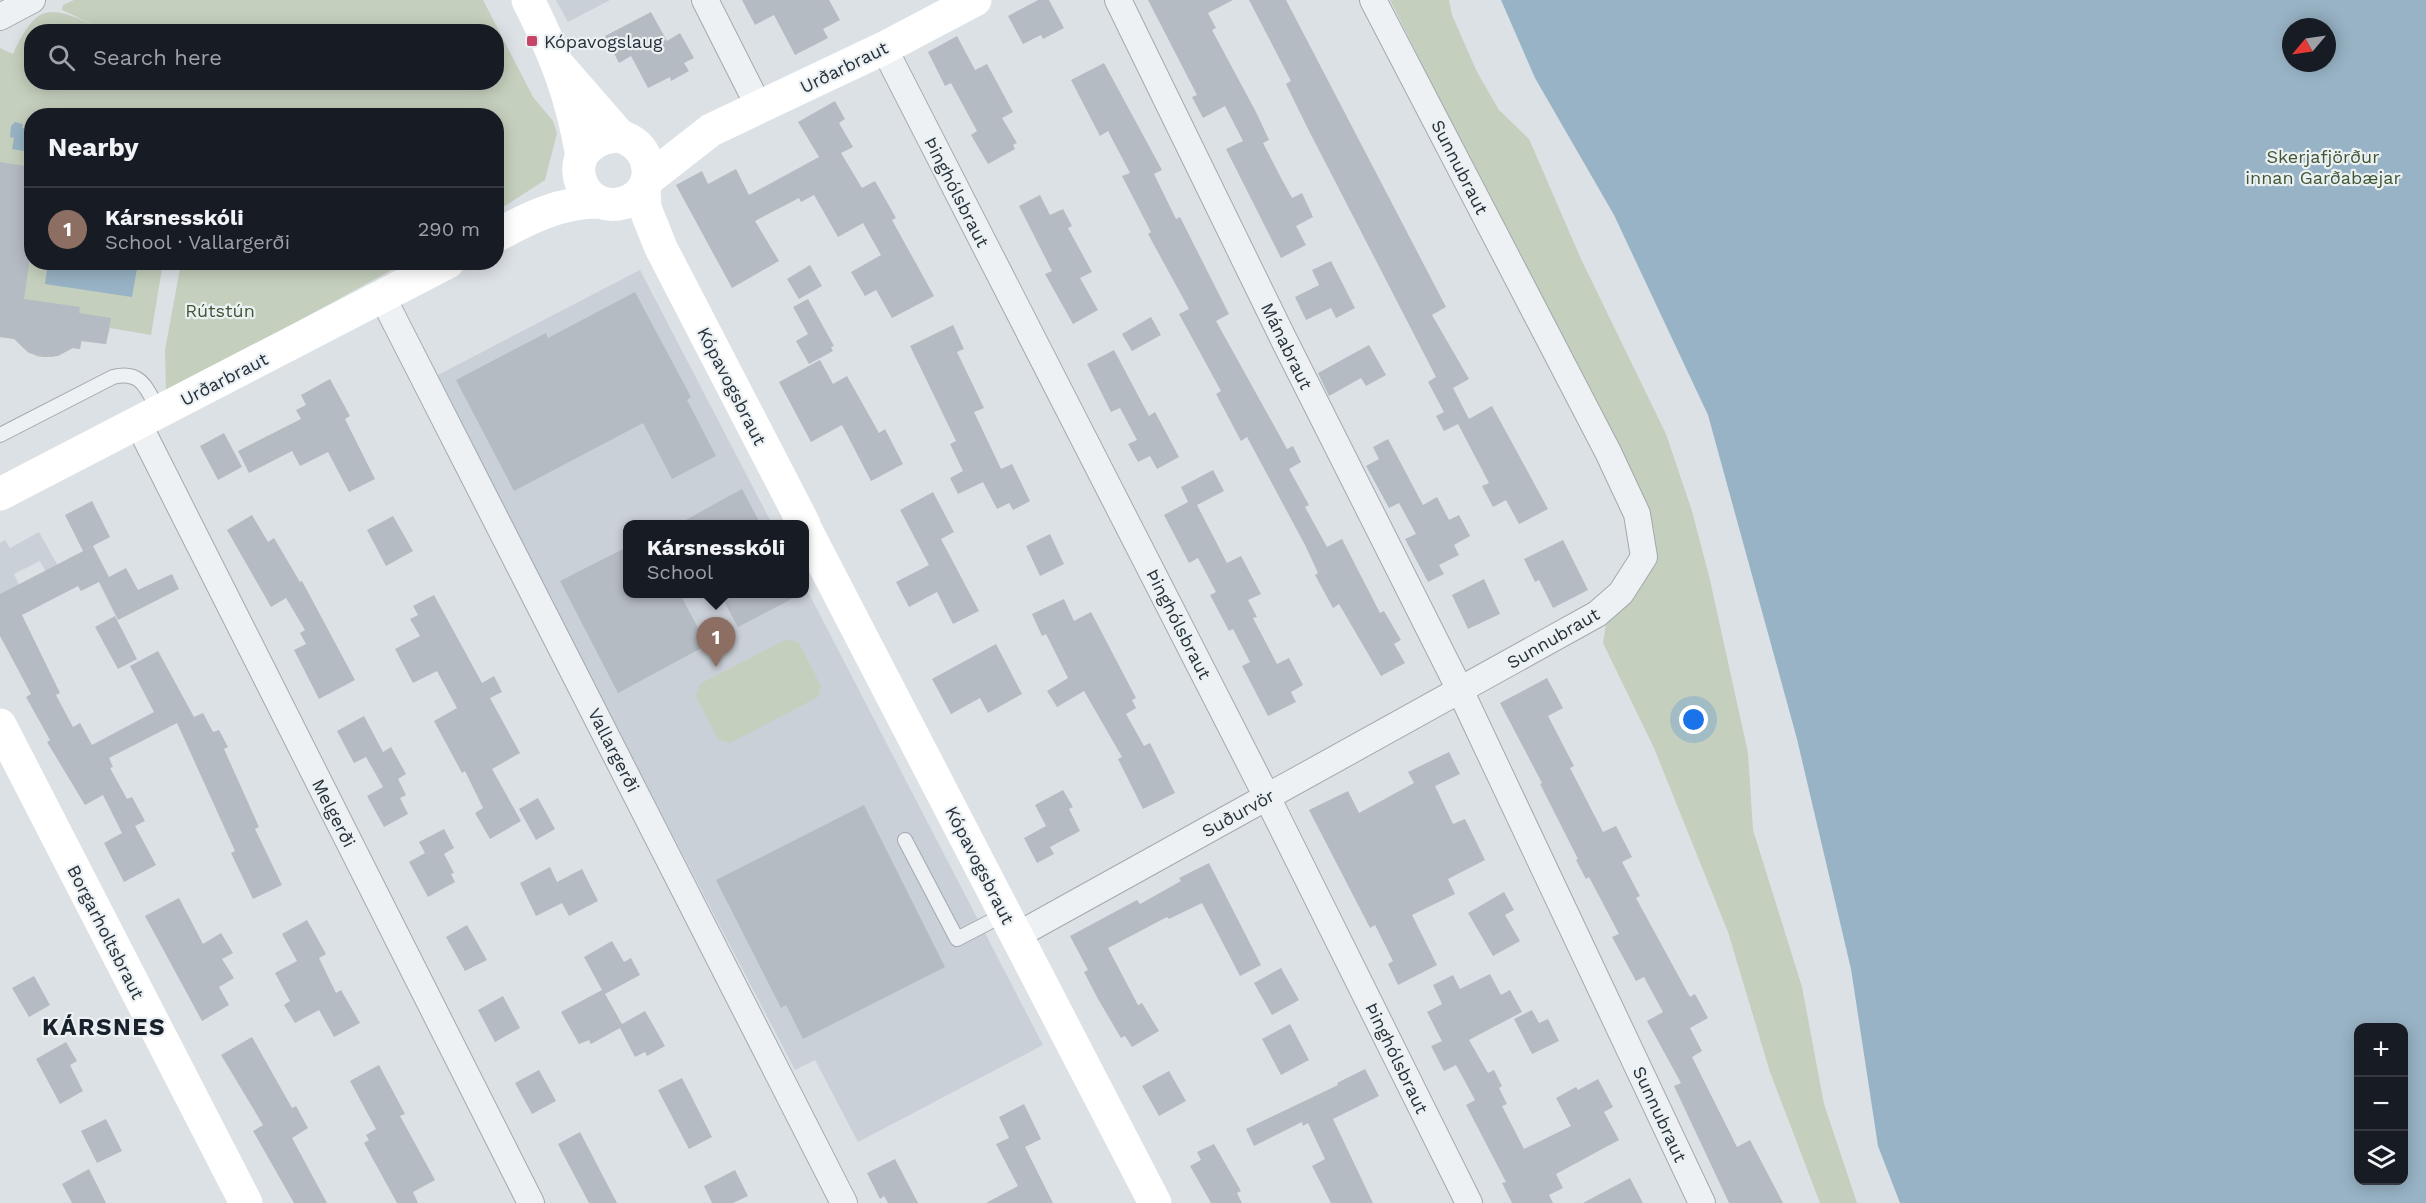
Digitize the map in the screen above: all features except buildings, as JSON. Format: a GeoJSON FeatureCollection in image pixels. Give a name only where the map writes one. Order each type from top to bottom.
{"type":"FeatureCollection","features":[{"type":"Feature","properties":{"kind":"street"},"geometry":{"type":"LineString","coordinates":[[0,16],[32,0]]}},
{"type":"Feature","properties":{"kind":"street"},"geometry":{"type":"LineString","coordinates":[[528,0],[560,67],[574,114],[581,159],[582,186],[607,204]]}},
{"type":"Feature","properties":{"kind":"street"},"geometry":{"type":"LineString","coordinates":[[705,0],[759,107]]}},
{"type":"Feature","properties":{"kind":"street","name":"Urðarbraut"},"geometry":{"type":"LineString","coordinates":[[645,184],[711,130],[884,48],[975,0]]}},
{"type":"Feature","properties":{"kind":"street","name":"Mánabraut"},"geometry":{"type":"LineString","coordinates":[[1118,0],[1284,340],[1460,690]]}},
{"type":"Feature","properties":{"kind":"street","name":"Sunnubraut"},"geometry":{"type":"LineString","coordinates":[[1373,0],[1608,452],[1637,514],[1644,557],[1621,593],[1597,614],[1460,690],[1702,1203]]}},
{"type":"Feature","properties":{"kind":"street","name":"Þinghólsbraut"},"geometry":{"type":"LineString","coordinates":[[884,48],[1267,797],[1469,1203]]}},
{"type":"Feature","properties":{"kind":"street"},"geometry":{"type":"LineString","coordinates":[[504,232],[527,219],[568,205],[627,203],[645,184],[646,158],[560,67]]}},
{"type":"Feature","properties":{"kind":"street","name":"Urðarbraut"},"geometry":{"type":"LineString","coordinates":[[626,138],[711,130]]}},
{"type":"Feature","properties":{"kind":"street"},"geometry":{"type":"LineString","coordinates":[[527,219],[598,139],[626,138]]}},
{"type":"Feature","properties":{"kind":"street","name":"Kópavogsbraut"},"geometry":{"type":"LineString","coordinates":[[645,184],[645,208],[661,248],[801,520]]}},
{"type":"Feature","properties":{"kind":"street","name":"Kópavogsbraut"},"geometry":{"type":"LineString","coordinates":[[607,204],[631,216],[661,248]]}},
{"type":"Feature","properties":{"kind":"street","name":"Urðarbraut"},"geometry":{"type":"LineString","coordinates":[[0,494],[434,270]]}},
{"type":"Feature","properties":{"kind":"street","name":"Vallargerði"},"geometry":{"type":"LineString","coordinates":[[383,298],[844,1203]]}},
{"type":"Feature","properties":{"kind":"street","name":"Melgerði"},"geometry":{"type":"LineString","coordinates":[[148,417],[531,1203]]}},
{"type":"Feature","properties":{"kind":"street","name":"Kópavogsbraut"},"geometry":{"type":"LineString","coordinates":[[809,535],[1155,1203]]}},
{"type":"Feature","properties":{"kind":"street","name":"Suðurvör"},"geometry":{"type":"LineString","coordinates":[[1011,925],[1267,797],[1460,690]]}},
{"type":"Feature","properties":{"kind":"street","name":"Borgarholtsbraut"},"geometry":{"type":"LineString","coordinates":[[0,725],[246,1203]]}},
{"type":"Feature","properties":{"kind":"lane"},"geometry":{"type":"LineString","coordinates":[[0,435],[112,377],[126,374],[136,377],[145,386],[148,417]]}},
{"type":"Feature","properties":{"kind":"lane"},"geometry":{"type":"LineString","coordinates":[[905,840],[957,939],[1011,925]]}},
{"type":"Feature","properties":{"kind":"shaded area"},"geometry":{"type":"Polygon","coordinates":[[[556,0],[610,0],[568,22],[556,0]]]}},
{"type":"Feature","properties":{"kind":"shaded area"},"geometry":{"type":"Polygon","coordinates":[[[640,270],[770,520],[623,520],[623,598],[809,598],[809,594],[1043,1045],[858,1142],[815,1060],[795,1070],[434,377],[640,270]]]}},
{"type":"Feature","properties":{"kind":"shaded area"},"geometry":{"type":"Polygon","coordinates":[[[39,532],[58,566],[46,572],[40,561],[14,574],[23,593],[0,605],[0,543],[5,540],[10,548],[39,532]]]}},
{"type":"Feature","properties":{"kind":"green space"},"geometry":{"type":"Polygon","coordinates":[[[74,0],[483,0],[495,24],[92,24],[62,10],[63,5],[74,0]]]}},
{"type":"Feature","properties":{"kind":"green space"},"geometry":{"type":"Polygon","coordinates":[[[1390,0],[1449,0],[1452,15],[1477,72],[1499,110],[1529,139],[1581,259],[1666,434],[1692,511],[1710,580],[1748,753],[1753,830],[1802,987],[1824,1104],[1857,1203],[1820,1203],[1770,1072],[1728,932],[1654,748],[1603,643],[1608,612],[1649,557],[1597,416],[1390,0]]]}},
{"type":"Feature","properties":{"kind":"green space"},"geometry":{"type":"Polygon","coordinates":[[[47,12],[69,15],[91,24],[30,24],[38,16],[47,12]]]}},
{"type":"Feature","properties":{"kind":"green space"},"geometry":{"type":"Polygon","coordinates":[[[24,33],[24,90],[504,90],[504,41],[533,97],[553,121],[557,133],[545,180],[504,206],[504,108],[24,108],[24,270],[162,270],[151,335],[110,328],[106,344],[82,341],[80,349],[72,348],[53,357],[38,357],[25,350],[15,339],[0,337],[0,48],[13,54],[24,33]]]}},
{"type":"Feature","properties":{"kind":"green space","name":"Rútstún"},"geometry":{"type":"Polygon","coordinates":[[[180,270],[391,270],[166,394],[165,350],[180,270]]]}},
{"type":"Feature","properties":{"kind":"green space"},"geometry":{"type":"Polygon","coordinates":[[[787,639],[799,643],[821,686],[818,697],[730,743],[718,739],[696,696],[700,684],[787,639]]]}},
{"type":"Feature","properties":{"kind":"water"},"geometry":{"type":"Polygon","coordinates":[[[1501,0],[2426,0],[2426,1203],[1900,1203],[1878,1146],[1851,969],[1797,739],[1708,415],[1614,215],[1535,78],[1501,0]]]}},
{"type":"Feature","properties":{"kind":"water"},"geometry":{"type":"Polygon","coordinates":[[[15,122],[23,124],[24,151],[12,149],[14,138],[10,137],[11,126],[15,122]]]}},
{"type":"Feature","properties":{"kind":"water"},"geometry":{"type":"Polygon","coordinates":[[[47,270],[137,270],[132,297],[45,284],[47,270]]]}},
{"type":"Feature","properties":{"kind":"place","name":"Kópavogslaug"},"geometry":{"type":"Point","coordinates":[532,41]}},
{"type":"Feature","properties":{"kind":"place","name":"Kársnesskóli"},"geometry":{"type":"Point","coordinates":[716,667]}},
{"type":"Feature","properties":{"kind":"district","name":"KÁRSNES"},"geometry":{"type":"Point","coordinates":[104,1027]}},
{"type":"Feature","properties":{"kind":"park label","name":"Skerjafjörður innan Garðabæjar"},"geometry":{"type":"Point","coordinates":[2323,166]}}]}
